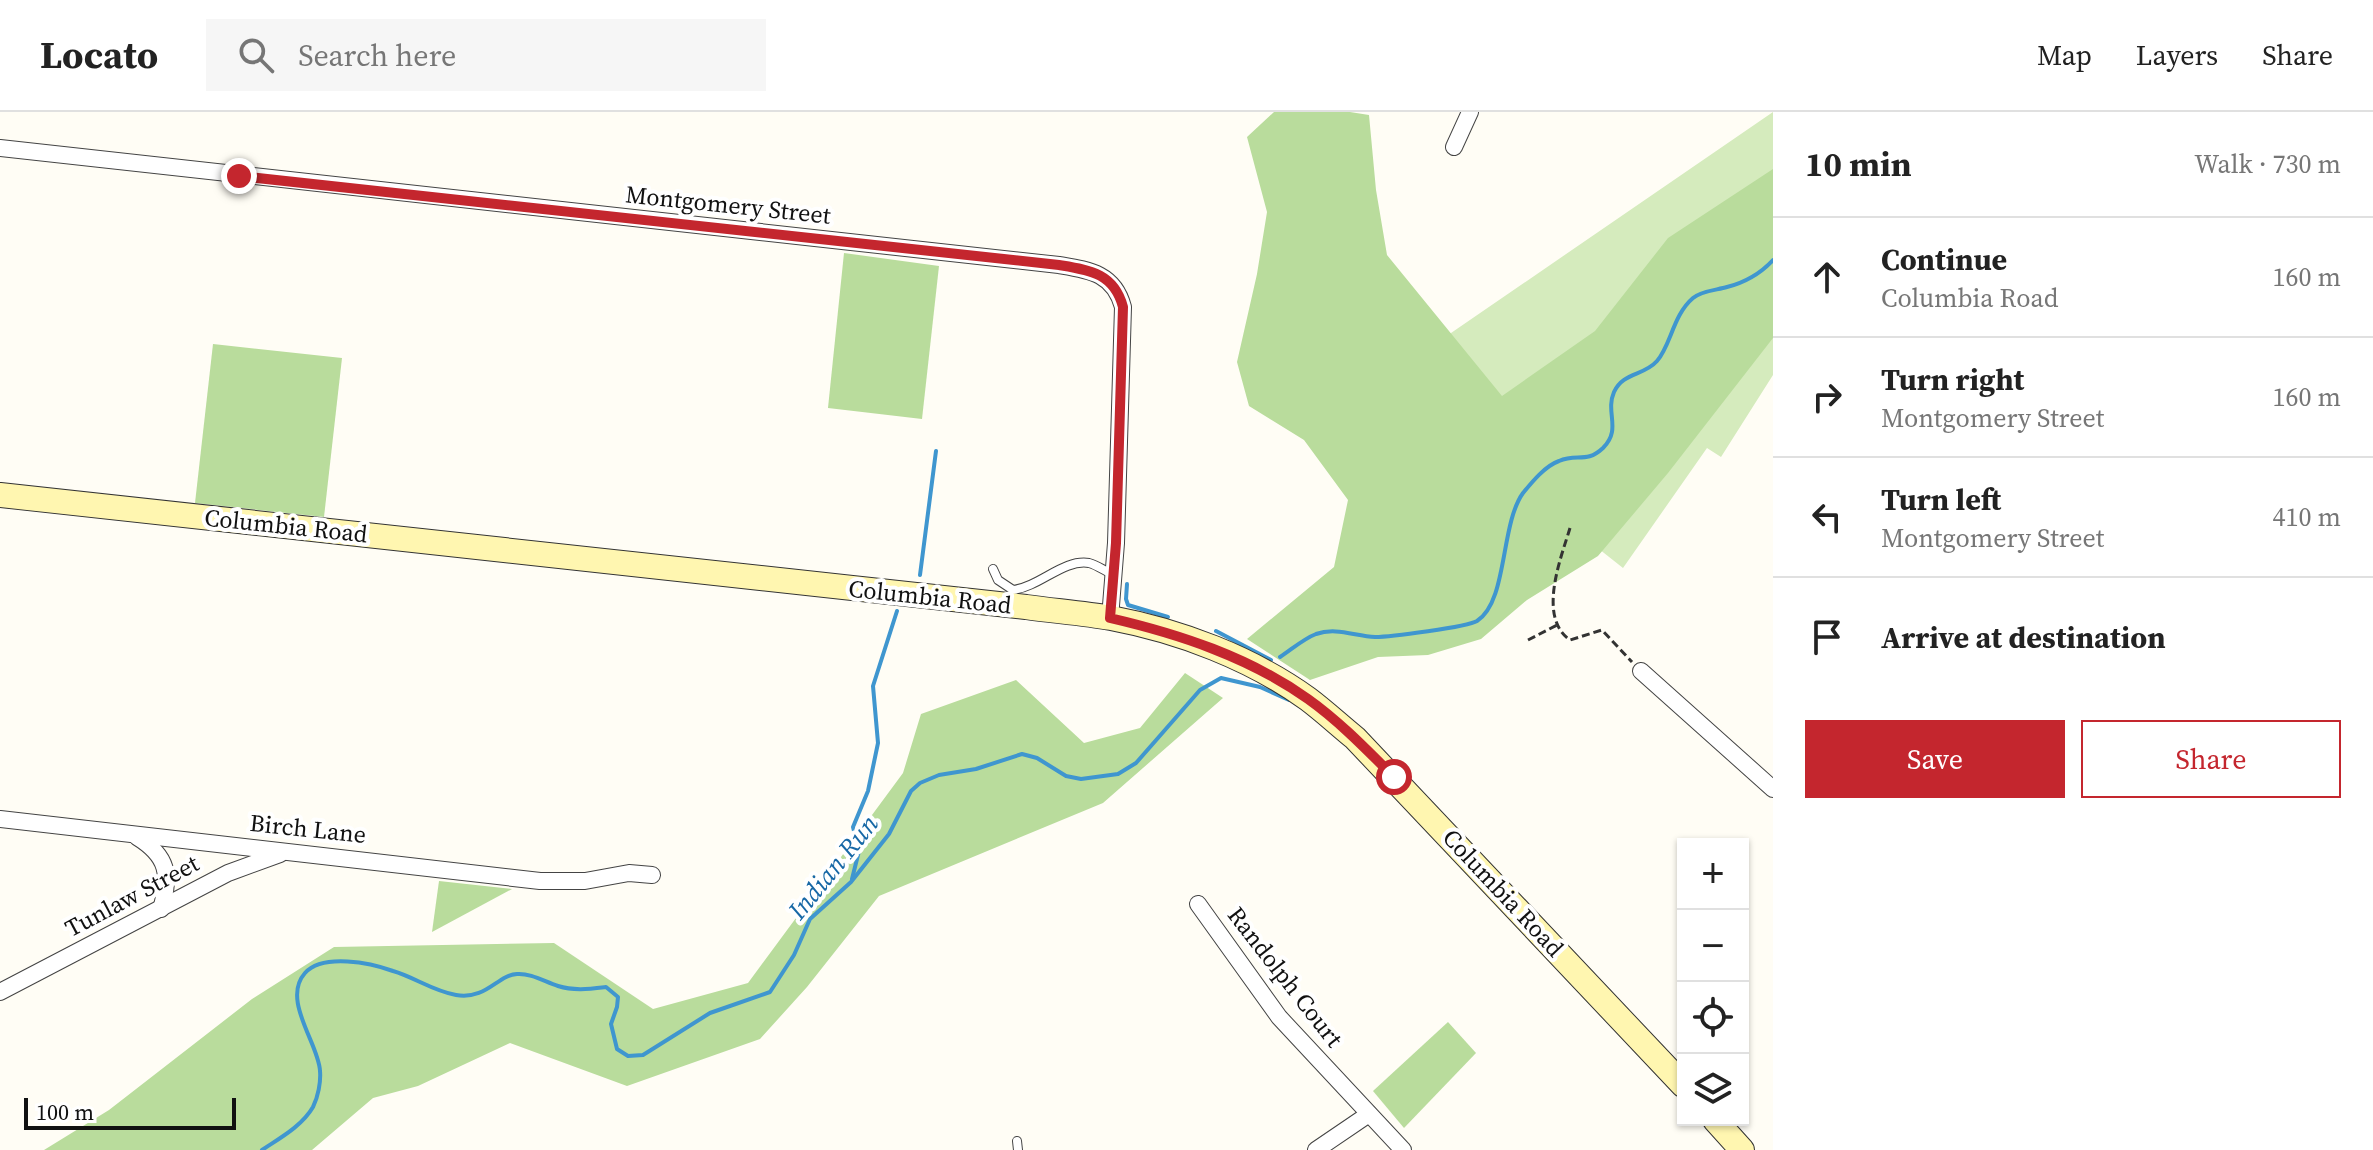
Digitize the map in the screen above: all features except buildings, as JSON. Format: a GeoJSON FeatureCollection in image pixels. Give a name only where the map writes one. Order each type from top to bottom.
{"type":"FeatureCollection","features":[{"type":"Feature","properties":{"kind":"street"},"geometry":{"type":"LineString","coordinates":[[1454,147],[1470,112]]}},
{"type":"Feature","properties":{"kind":"street","name":"Montgomery Street"},"geometry":{"type":"LineString","coordinates":[[0,148],[1059,265],[1103,275],[1115,287],[1123,307],[1110,618]]}},
{"type":"Feature","properties":{"kind":"street","name":"Columbia Road"},"geometry":{"type":"LineString","coordinates":[[0,495],[1012,598],[1166,631],[1253,667],[1308,699],[1355,738],[1677,1079]]}},
{"type":"Feature","properties":{"kind":"street"},"geometry":{"type":"LineString","coordinates":[[1641,671],[1773,789]]}},
{"type":"Feature","properties":{"kind":"street","name":"Birch Lane"},"geometry":{"type":"LineString","coordinates":[[0,819],[540,881],[570,882],[609,875],[652,875]]}},
{"type":"Feature","properties":{"kind":"street"},"geometry":{"type":"LineString","coordinates":[[132,834],[150,845],[164,865],[167,878],[161,909]]}},
{"type":"Feature","properties":{"kind":"street","name":"Tunlaw Street"},"geometry":{"type":"LineString","coordinates":[[0,992],[228,873],[266,857],[289,852]]}},
{"type":"Feature","properties":{"kind":"street","name":"Randolph Court"},"geometry":{"type":"LineString","coordinates":[[1198,904],[1279,1017],[1403,1150]]}},
{"type":"Feature","properties":{"kind":"street"},"geometry":{"type":"LineString","coordinates":[[1316,1150],[1369,1114]]}},
{"type":"Feature","properties":{"kind":"street"},"geometry":{"type":"LineString","coordinates":[[1720,1126],[1742,1150]]}},
{"type":"Feature","properties":{"kind":"lane"},"geometry":{"type":"LineString","coordinates":[[1012,598],[1064,567],[1076,564],[1090,563],[1113,574]]}},
{"type":"Feature","properties":{"kind":"lane"},"geometry":{"type":"LineString","coordinates":[[993,569],[1012,598]]}},
{"type":"Feature","properties":{"kind":"lane"},"geometry":{"type":"LineString","coordinates":[[1012,598],[1036,593],[1042,581]]}},
{"type":"Feature","properties":{"kind":"path"},"geometry":{"type":"LineString","coordinates":[[1570,528],[1553,586],[1553,605],[1562,635],[1570,640],[1602,630],[1641,671]]}},
{"type":"Feature","properties":{"kind":"path"},"geometry":{"type":"LineString","coordinates":[[1528,640],[1551,625],[1559,624]]}},
{"type":"Feature","properties":{"kind":"green space"},"geometry":{"type":"Polygon","coordinates":[[[1274,112],[1369,115],[1376,190],[1387,255],[1502,396],[1595,331],[1668,238],[1773,169],[1773,338],[1668,473],[1598,556],[1527,600],[1481,639],[1428,655],[1378,657],[1310,680],[1247,639],[1334,567],[1348,500],[1304,440],[1249,406],[1237,362],[1267,212],[1247,137],[1274,112]]]}},
{"type":"Feature","properties":{"kind":"green space"},"geometry":{"type":"Polygon","coordinates":[[[1773,112],[1773,375],[1721,457],[1707,448],[1623,568],[1384,379],[1773,112]]]}},
{"type":"Feature","properties":{"kind":"green space"},"geometry":{"type":"Polygon","coordinates":[[[844,253],[939,266],[922,419],[828,408],[844,253]]]}},
{"type":"Feature","properties":{"kind":"green space"},"geometry":{"type":"Polygon","coordinates":[[[213,344],[342,358],[324,517],[195,503],[213,344]]]}},
{"type":"Feature","properties":{"kind":"green space"},"geometry":{"type":"Polygon","coordinates":[[[1185,673],[1223,698],[1103,803],[879,896],[807,987],[760,1039],[627,1086],[510,1043],[418,1086],[373,1098],[312,1150],[44,1150],[109,1110],[252,999],[334,947],[554,943],[653,1009],[748,983],[903,773],[921,714],[1016,680],[1084,743],[1140,728],[1185,673]]]}},
{"type":"Feature","properties":{"kind":"green space"},"geometry":{"type":"Polygon","coordinates":[[[439,881],[512,889],[432,932],[439,881]]]}},
{"type":"Feature","properties":{"kind":"green space"},"geometry":{"type":"Polygon","coordinates":[[[1448,1022],[1476,1053],[1404,1128],[1373,1091],[1448,1022]]]}},
{"type":"Feature","properties":{"kind":"waterway","name":"Indian Run"},"geometry":{"type":"LineString","coordinates":[[1280,657],[1306,639],[1323,632],[1383,637],[1477,621],[1494,597],[1510,524],[1523,493],[1554,463],[1591,456],[1603,448],[1611,434],[1614,392],[1628,377],[1657,361],[1681,313],[1693,298],[1746,280],[1773,260]]}},
{"type":"Feature","properties":{"kind":"waterway"},"geometry":{"type":"LineString","coordinates":[[920,575],[936,451]]}},
{"type":"Feature","properties":{"kind":"waterway"},"geometry":{"type":"LineString","coordinates":[[1127,584],[1128,605],[1168,617]]}},
{"type":"Feature","properties":{"kind":"waterway"},"geometry":{"type":"LineString","coordinates":[[852,879],[859,851],[853,827],[868,791],[878,743],[873,686],[897,611]]}},
{"type":"Feature","properties":{"kind":"waterway"},"geometry":{"type":"LineString","coordinates":[[1216,631],[1271,660]]}},
{"type":"Feature","properties":{"kind":"waterway","name":"Indian Run"},"geometry":{"type":"LineString","coordinates":[[262,1150],[303,1120],[318,1094],[318,1060],[303,1022],[297,996],[305,973],[313,967],[335,961],[372,965],[439,990],[467,996],[517,974],[533,976],[570,989],[606,987],[618,997],[611,1024],[617,1049],[628,1056],[643,1055],[710,1013],[770,992],[794,955],[810,919],[851,882],[889,834],[911,791],[920,783],[939,775],[976,769],[1022,754],[1037,758],[1066,776],[1081,779],[1118,774],[1136,763],[1200,690],[1221,678],[1260,687],[1289,700]]}},
{"type":"Feature","properties":{"kind":"route"},"geometry":{"type":"LineString","coordinates":[[239,176],[1059,265],[1103,275],[1115,287],[1123,307],[1116,543],[1110,618],[1166,631],[1253,667],[1308,699],[1355,738],[1394,777]]}}]}
